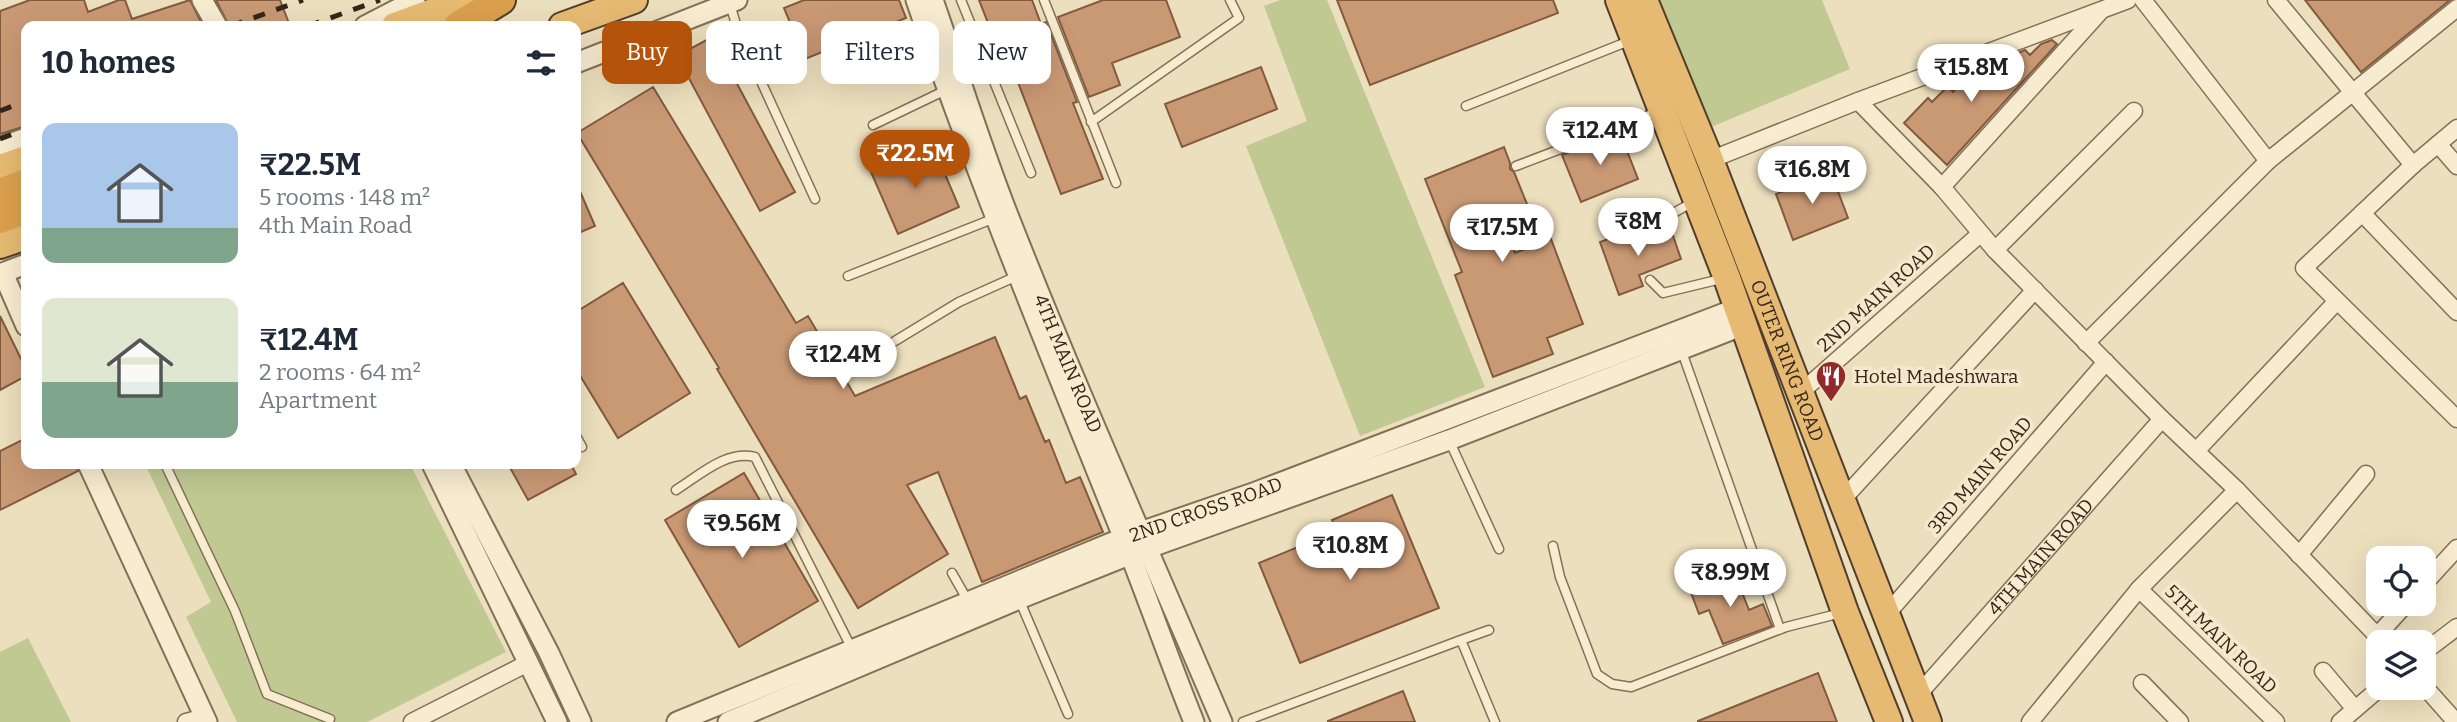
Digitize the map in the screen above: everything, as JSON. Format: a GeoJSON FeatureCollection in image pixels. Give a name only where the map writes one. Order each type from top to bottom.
{"type":"FeatureCollection","features":[{"type":"Feature","properties":{"kind":"highway"},"geometry":{"type":"LineString","coordinates":[[408,21],[474,0]]}},
{"type":"Feature","properties":{"kind":"highway"},"geometry":{"type":"LineString","coordinates":[[466,21],[501,0]]}},
{"type":"Feature","properties":{"kind":"highway"},"geometry":{"type":"LineString","coordinates":[[576,21],[634,0]]}},
{"type":"Feature","properties":{"kind":"highway","name":"OUTER RING ROAD"},"geometry":{"type":"LineString","coordinates":[[1619,0],[1698,199],[1846,612],[1889,722]]}},
{"type":"Feature","properties":{"kind":"highway","name":"OUTER RING ROAD"},"geometry":{"type":"LineString","coordinates":[[1644,0],[1710,160],[1928,722]]}},
{"type":"Feature","properties":{"kind":"highway"},"geometry":{"type":"LineString","coordinates":[[0,169],[21,161]]}},
{"type":"Feature","properties":{"kind":"highway"},"geometry":{"type":"LineString","coordinates":[[0,193],[21,185]]}},
{"type":"Feature","properties":{"kind":"highway"},"geometry":{"type":"LineString","coordinates":[[0,219],[21,211]]}},
{"type":"Feature","properties":{"kind":"highway"},"geometry":{"type":"LineString","coordinates":[[0,245],[21,238]]}},
{"type":"Feature","properties":{"kind":"street"},"geometry":{"type":"LineString","coordinates":[[202,0],[214,21]]}},
{"type":"Feature","properties":{"kind":"street"},"geometry":{"type":"LineString","coordinates":[[375,21],[415,0]]}},
{"type":"Feature","properties":{"kind":"street"},"geometry":{"type":"LineString","coordinates":[[728,722],[1019,599],[1136,543],[1017,276],[916,0]]}},
{"type":"Feature","properties":{"kind":"street","name":"4TH MAIN ROAD"},"geometry":{"type":"LineString","coordinates":[[933,0],[1007,213],[1087,410],[1136,543],[1194,722]]}},
{"type":"Feature","properties":{"kind":"street"},"geometry":{"type":"LineString","coordinates":[[1710,160],[1858,101],[2128,0]]}},
{"type":"Feature","properties":{"kind":"street"},"geometry":{"type":"LineString","coordinates":[[2143,0],[2268,161]]}},
{"type":"Feature","properties":{"kind":"street"},"geometry":{"type":"LineString","coordinates":[[2276,0],[2413,165]]}},
{"type":"Feature","properties":{"kind":"street"},"geometry":{"type":"LineString","coordinates":[[581,61],[733,2]]}},
{"type":"Feature","properties":{"kind":"street"},"geometry":{"type":"LineString","coordinates":[[2086,342],[2268,161],[2457,8]]}},
{"type":"Feature","properties":{"kind":"street"},"geometry":{"type":"LineString","coordinates":[[1942,187],[2102,10]]}},
{"type":"Feature","properties":{"kind":"street"},"geometry":{"type":"LineString","coordinates":[[1858,101],[1942,187],[1995,250],[2162,419],[2237,489],[2371,630]]}},
{"type":"Feature","properties":{"kind":"street"},"geometry":{"type":"LineString","coordinates":[[1995,250],[2134,111]]}},
{"type":"Feature","properties":{"kind":"street"},"geometry":{"type":"LineString","coordinates":[[2457,128],[2413,165],[2304,268],[2457,419]]}},
{"type":"Feature","properties":{"kind":"street"},"geometry":{"type":"LineString","coordinates":[[0,147],[21,140]]}},
{"type":"Feature","properties":{"kind":"street"},"geometry":{"type":"LineString","coordinates":[[2438,144],[2457,166]]}},
{"type":"Feature","properties":{"kind":"street"},"geometry":{"type":"LineString","coordinates":[[2362,213],[2457,312]]}},
{"type":"Feature","properties":{"kind":"street","name":"2ND MAIN ROAD"},"geometry":{"type":"LineString","coordinates":[[1800,393],[1980,234]]}},
{"type":"Feature","properties":{"kind":"street"},"geometry":{"type":"LineString","coordinates":[[21,266],[1,274],[21,316]]}},
{"type":"Feature","properties":{"kind":"street"},"geometry":{"type":"LineString","coordinates":[[1842,500],[2035,290]]}},
{"type":"Feature","properties":{"kind":"street"},"geometry":{"type":"LineString","coordinates":[[2196,451],[2337,301]]}},
{"type":"Feature","properties":{"kind":"street","name":"2ND CROSS ROAD"},"geometry":{"type":"LineString","coordinates":[[1136,543],[1256,492],[1741,316]]}},
{"type":"Feature","properties":{"kind":"street","name":"2ND CROSS ROAD"},"geometry":{"type":"LineString","coordinates":[[677,722],[968,601],[1449,440],[1681,349],[1741,316]]}},
{"type":"Feature","properties":{"kind":"street","name":"3RD MAIN ROAD"},"geometry":{"type":"LineString","coordinates":[[1886,615],[2106,362]]}},
{"type":"Feature","properties":{"kind":"street","name":"4TH MAIN ROAD"},"geometry":{"type":"LineString","coordinates":[[1917,696],[2162,419]]}},
{"type":"Feature","properties":{"kind":"street"},"geometry":{"type":"LineString","coordinates":[[90,469],[199,720]]}},
{"type":"Feature","properties":{"kind":"street"},"geometry":{"type":"LineString","coordinates":[[434,469],[557,722]]}},
{"type":"Feature","properties":{"kind":"street"},"geometry":{"type":"LineString","coordinates":[[454,469],[549,653],[581,722]]}},
{"type":"Feature","properties":{"kind":"street"},"geometry":{"type":"LineString","coordinates":[[2299,555],[2367,474]]}},
{"type":"Feature","properties":{"kind":"street"},"geometry":{"type":"LineString","coordinates":[[2139,589],[2237,489]]}},
{"type":"Feature","properties":{"kind":"street","name":"4TH MAIN ROAD"},"geometry":{"type":"LineString","coordinates":[[1136,543],[1222,722]]}},
{"type":"Feature","properties":{"kind":"street"},"geometry":{"type":"LineString","coordinates":[[2436,571],[2457,548]]}},
{"type":"Feature","properties":{"kind":"street","name":"5TH MAIN ROAD"},"geometry":{"type":"LineString","coordinates":[[2030,722],[2139,589],[2276,722]]}},
{"type":"Feature","properties":{"kind":"street"},"geometry":{"type":"LineString","coordinates":[[2436,643],[2457,627]]}},
{"type":"Feature","properties":{"kind":"street"},"geometry":{"type":"LineString","coordinates":[[412,722],[528,663]]}},
{"type":"Feature","properties":{"kind":"street"},"geometry":{"type":"LineString","coordinates":[[2323,671],[2356,709]]}},
{"type":"Feature","properties":{"kind":"street"},"geometry":{"type":"LineString","coordinates":[[2141,683],[2180,722]]}},
{"type":"Feature","properties":{"kind":"street"},"geometry":{"type":"LineString","coordinates":[[2340,722],[2366,700]]}},
{"type":"Feature","properties":{"kind":"street"},"geometry":{"type":"LineString","coordinates":[[2436,700],[2456,722]]}},
{"type":"Feature","properties":{"kind":"lane"},"geometry":{"type":"LineString","coordinates":[[961,0],[1031,173]]}},
{"type":"Feature","properties":{"kind":"lane"},"geometry":{"type":"LineString","coordinates":[[1044,0],[1116,183]]}},
{"type":"Feature","properties":{"kind":"lane"},"geometry":{"type":"LineString","coordinates":[[1091,122],[1239,18],[1230,0]]}},
{"type":"Feature","properties":{"kind":"lane"},"geometry":{"type":"LineString","coordinates":[[733,2],[738,31],[815,199]]}},
{"type":"Feature","properties":{"kind":"lane"},"geometry":{"type":"LineString","coordinates":[[1466,106],[1606,52],[1634,38]]}},
{"type":"Feature","properties":{"kind":"lane"},"geometry":{"type":"LineString","coordinates":[[873,125],[947,90]]}},
{"type":"Feature","properties":{"kind":"lane"},"geometry":{"type":"LineString","coordinates":[[1516,166],[1662,109]]}},
{"type":"Feature","properties":{"kind":"lane"},"geometry":{"type":"LineString","coordinates":[[1640,240],[1647,228],[1698,199]]}},
{"type":"Feature","properties":{"kind":"lane"},"geometry":{"type":"LineString","coordinates":[[848,276],[995,218]]}},
{"type":"Feature","properties":{"kind":"lane"},"geometry":{"type":"LineString","coordinates":[[895,341],[959,302],[1017,276]]}},
{"type":"Feature","properties":{"kind":"lane"},"geometry":{"type":"LineString","coordinates":[[1650,280],[1663,293],[1727,278]]}},
{"type":"Feature","properties":{"kind":"lane"},"geometry":{"type":"LineString","coordinates":[[1681,349],[1780,629]]}},
{"type":"Feature","properties":{"kind":"lane"},"geometry":{"type":"LineString","coordinates":[[1449,440],[1499,549]]}},
{"type":"Feature","properties":{"kind":"lane"},"geometry":{"type":"LineString","coordinates":[[676,490],[726,459],[741,453],[755,457],[852,649]]}},
{"type":"Feature","properties":{"kind":"lane"},"geometry":{"type":"LineString","coordinates":[[167,469],[235,611],[267,694],[330,719]]}},
{"type":"Feature","properties":{"kind":"lane"},"geometry":{"type":"LineString","coordinates":[[1553,545],[1560,577],[1597,674],[1612,684],[1631,687],[1780,629],[1846,612]]}},
{"type":"Feature","properties":{"kind":"lane"},"geometry":{"type":"LineString","coordinates":[[952,573],[968,601]]}},
{"type":"Feature","properties":{"kind":"lane"},"geometry":{"type":"LineString","coordinates":[[1019,599],[1068,714]]}},
{"type":"Feature","properties":{"kind":"lane"},"geometry":{"type":"LineString","coordinates":[[1243,722],[1489,630]]}},
{"type":"Feature","properties":{"kind":"lane"},"geometry":{"type":"LineString","coordinates":[[1461,640],[1495,722]]}},
{"type":"Feature","properties":{"kind":"green space"},"geometry":{"type":"Polygon","coordinates":[[[1280,0],[1327,0],[1485,387],[1360,436],[1246,146],[1307,121],[1264,6],[1280,0]]]}},
{"type":"Feature","properties":{"kind":"green space"},"geometry":{"type":"Polygon","coordinates":[[[1659,0],[1822,0],[1850,69],[1709,128],[1659,0]]]}},
{"type":"Feature","properties":{"kind":"green space"},"geometry":{"type":"Polygon","coordinates":[[[147,469],[413,469],[506,652],[367,722],[237,722],[186,617],[211,602],[147,469]]]}},
{"type":"Feature","properties":{"kind":"green space"},"geometry":{"type":"Polygon","coordinates":[[[28,638],[71,722],[0,722],[0,652],[28,638]]]}},
{"type":"Feature","properties":{"kind":"building"},"geometry":{"type":"Polygon","coordinates":[[[30,0],[84,0],[88,12],[125,0],[132,19],[190,0],[200,21],[21,21],[21,128],[0,134],[0,11],[30,0]]]}},
{"type":"Feature","properties":{"kind":"building"},"geometry":{"type":"Polygon","coordinates":[[[216,0],[280,0],[288,21],[226,21],[216,0]]]}},
{"type":"Feature","properties":{"kind":"building"},"geometry":{"type":"Polygon","coordinates":[[[804,0],[899,0],[906,18],[899,21],[821,21],[821,53],[807,58],[807,21],[789,21],[784,8],[804,0]]]}},
{"type":"Feature","properties":{"kind":"building"},"geometry":{"type":"Polygon","coordinates":[[[979,0],[1032,0],[1040,21],[987,21],[979,0]]]}},
{"type":"Feature","properties":{"kind":"building"},"geometry":{"type":"Polygon","coordinates":[[[1103,0],[1166,0],[1180,37],[1112,63],[1120,85],[1089,97],[1058,17],[1103,0]]]}},
{"type":"Feature","properties":{"kind":"building"},"geometry":{"type":"Polygon","coordinates":[[[1337,0],[1553,0],[1558,13],[1370,85],[1337,0]]]}},
{"type":"Feature","properties":{"kind":"building"},"geometry":{"type":"Polygon","coordinates":[[[2305,0],[2450,0],[2361,72],[2305,0]]]}},
{"type":"Feature","properties":{"kind":"building"},"geometry":{"type":"Polygon","coordinates":[[[1051,35],[1077,102],[1073,103],[1103,179],[1061,194],[1019,84],[1051,84],[1051,35]]]}},
{"type":"Feature","properties":{"kind":"building"},"geometry":{"type":"Polygon","coordinates":[[[706,40],[706,84],[737,84],[795,192],[760,211],[692,84],[692,48],[706,40]]]}},
{"type":"Feature","properties":{"kind":"building"},"geometry":{"type":"Polygon","coordinates":[[[2052,40],[2057,44],[1947,165],[1904,123],[1928,98],[1932,102],[1948,86],[1953,92],[1971,74],[1976,79],[1993,62],[2003,69],[2020,52],[2025,50],[2030,55],[2041,44],[2052,40]]]}},
{"type":"Feature","properties":{"kind":"building"},"geometry":{"type":"Polygon","coordinates":[[[1261,67],[1277,109],[1182,147],[1165,104],[1261,67]]]}},
{"type":"Feature","properties":{"kind":"building"},"geometry":{"type":"Polygon","coordinates":[[[653,87],[796,323],[808,316],[855,396],[995,337],[1020,399],[1026,396],[1045,442],[1049,440],[1066,483],[1080,477],[1103,532],[982,582],[938,472],[907,485],[948,554],[858,608],[717,369],[719,368],[581,140],[581,131],[653,87]]]}},
{"type":"Feature","properties":{"kind":"building"},"geometry":{"type":"Polygon","coordinates":[[[1620,133],[1638,179],[1581,202],[1562,155],[1620,133]]]}},
{"type":"Feature","properties":{"kind":"building"},"geometry":{"type":"Polygon","coordinates":[[[933,146],[959,207],[898,234],[871,172],[933,146]]]}},
{"type":"Feature","properties":{"kind":"building"},"geometry":{"type":"Polygon","coordinates":[[[1504,147],[1510,169],[1514,172],[1531,214],[1505,225],[1515,253],[1551,239],[1583,324],[1547,338],[1553,354],[1493,377],[1455,275],[1462,272],[1425,179],[1504,147]]]}},
{"type":"Feature","properties":{"kind":"building"},"geometry":{"type":"Polygon","coordinates":[[[1831,173],[1848,218],[1793,240],[1776,194],[1831,173]]]}},
{"type":"Feature","properties":{"kind":"building"},"geometry":{"type":"Polygon","coordinates":[[[581,194],[595,226],[581,232],[581,194]]]}},
{"type":"Feature","properties":{"kind":"building"},"geometry":{"type":"Polygon","coordinates":[[[1670,227],[1681,259],[1639,275],[1643,286],[1619,295],[1600,242],[1624,233],[1627,243],[1634,241],[1641,246],[1651,234],[1670,227]]]}},
{"type":"Feature","properties":{"kind":"building"},"geometry":{"type":"Polygon","coordinates":[[[623,283],[690,393],[618,438],[581,377],[581,309],[623,283]]]}},
{"type":"Feature","properties":{"kind":"building"},"geometry":{"type":"Polygon","coordinates":[[[0,316],[21,359],[21,379],[0,390],[0,316]]]}},
{"type":"Feature","properties":{"kind":"building"},"geometry":{"type":"Polygon","coordinates":[[[21,440],[21,469],[78,471],[0,510],[0,451],[21,440]]]}},
{"type":"Feature","properties":{"kind":"building"},"geometry":{"type":"Polygon","coordinates":[[[511,469],[574,469],[576,474],[528,500],[511,469]]]}},
{"type":"Feature","properties":{"kind":"building"},"geometry":{"type":"Polygon","coordinates":[[[744,473],[818,601],[739,647],[665,520],[744,473]]]}},
{"type":"Feature","properties":{"kind":"building"},"geometry":{"type":"Polygon","coordinates":[[[1392,495],[1439,608],[1300,663],[1259,563],[1337,531],[1332,520],[1392,495]]]}},
{"type":"Feature","properties":{"kind":"building"},"geometry":{"type":"Polygon","coordinates":[[[1734,572],[1749,610],[1763,604],[1772,626],[1723,644],[1709,610],[1699,614],[1690,590],[1734,572]]]}},
{"type":"Feature","properties":{"kind":"building"},"geometry":{"type":"Polygon","coordinates":[[[1818,673],[1837,722],[1698,722],[1698,721],[1818,673]]]}},
{"type":"Feature","properties":{"kind":"building"},"geometry":{"type":"Polygon","coordinates":[[[1403,691],[1415,722],[1328,722],[1328,721],[1403,691]]]}},
{"type":"Feature","properties":{"kind":"railway"},"geometry":{"type":"LineString","coordinates":[[245,21],[303,0]]}},
{"type":"Feature","properties":{"kind":"railway"},"geometry":{"type":"LineString","coordinates":[[322,21],[380,0]]}},
{"type":"Feature","properties":{"kind":"railway"},"geometry":{"type":"LineString","coordinates":[[0,111],[21,103]]}},
{"type":"Feature","properties":{"kind":"railway"},"geometry":{"type":"LineString","coordinates":[[0,139],[21,131]]}},
{"type":"Feature","properties":{"kind":"place","name":"Hotel Madeshwara"},"geometry":{"type":"Point","coordinates":[1831,403]}}]}
